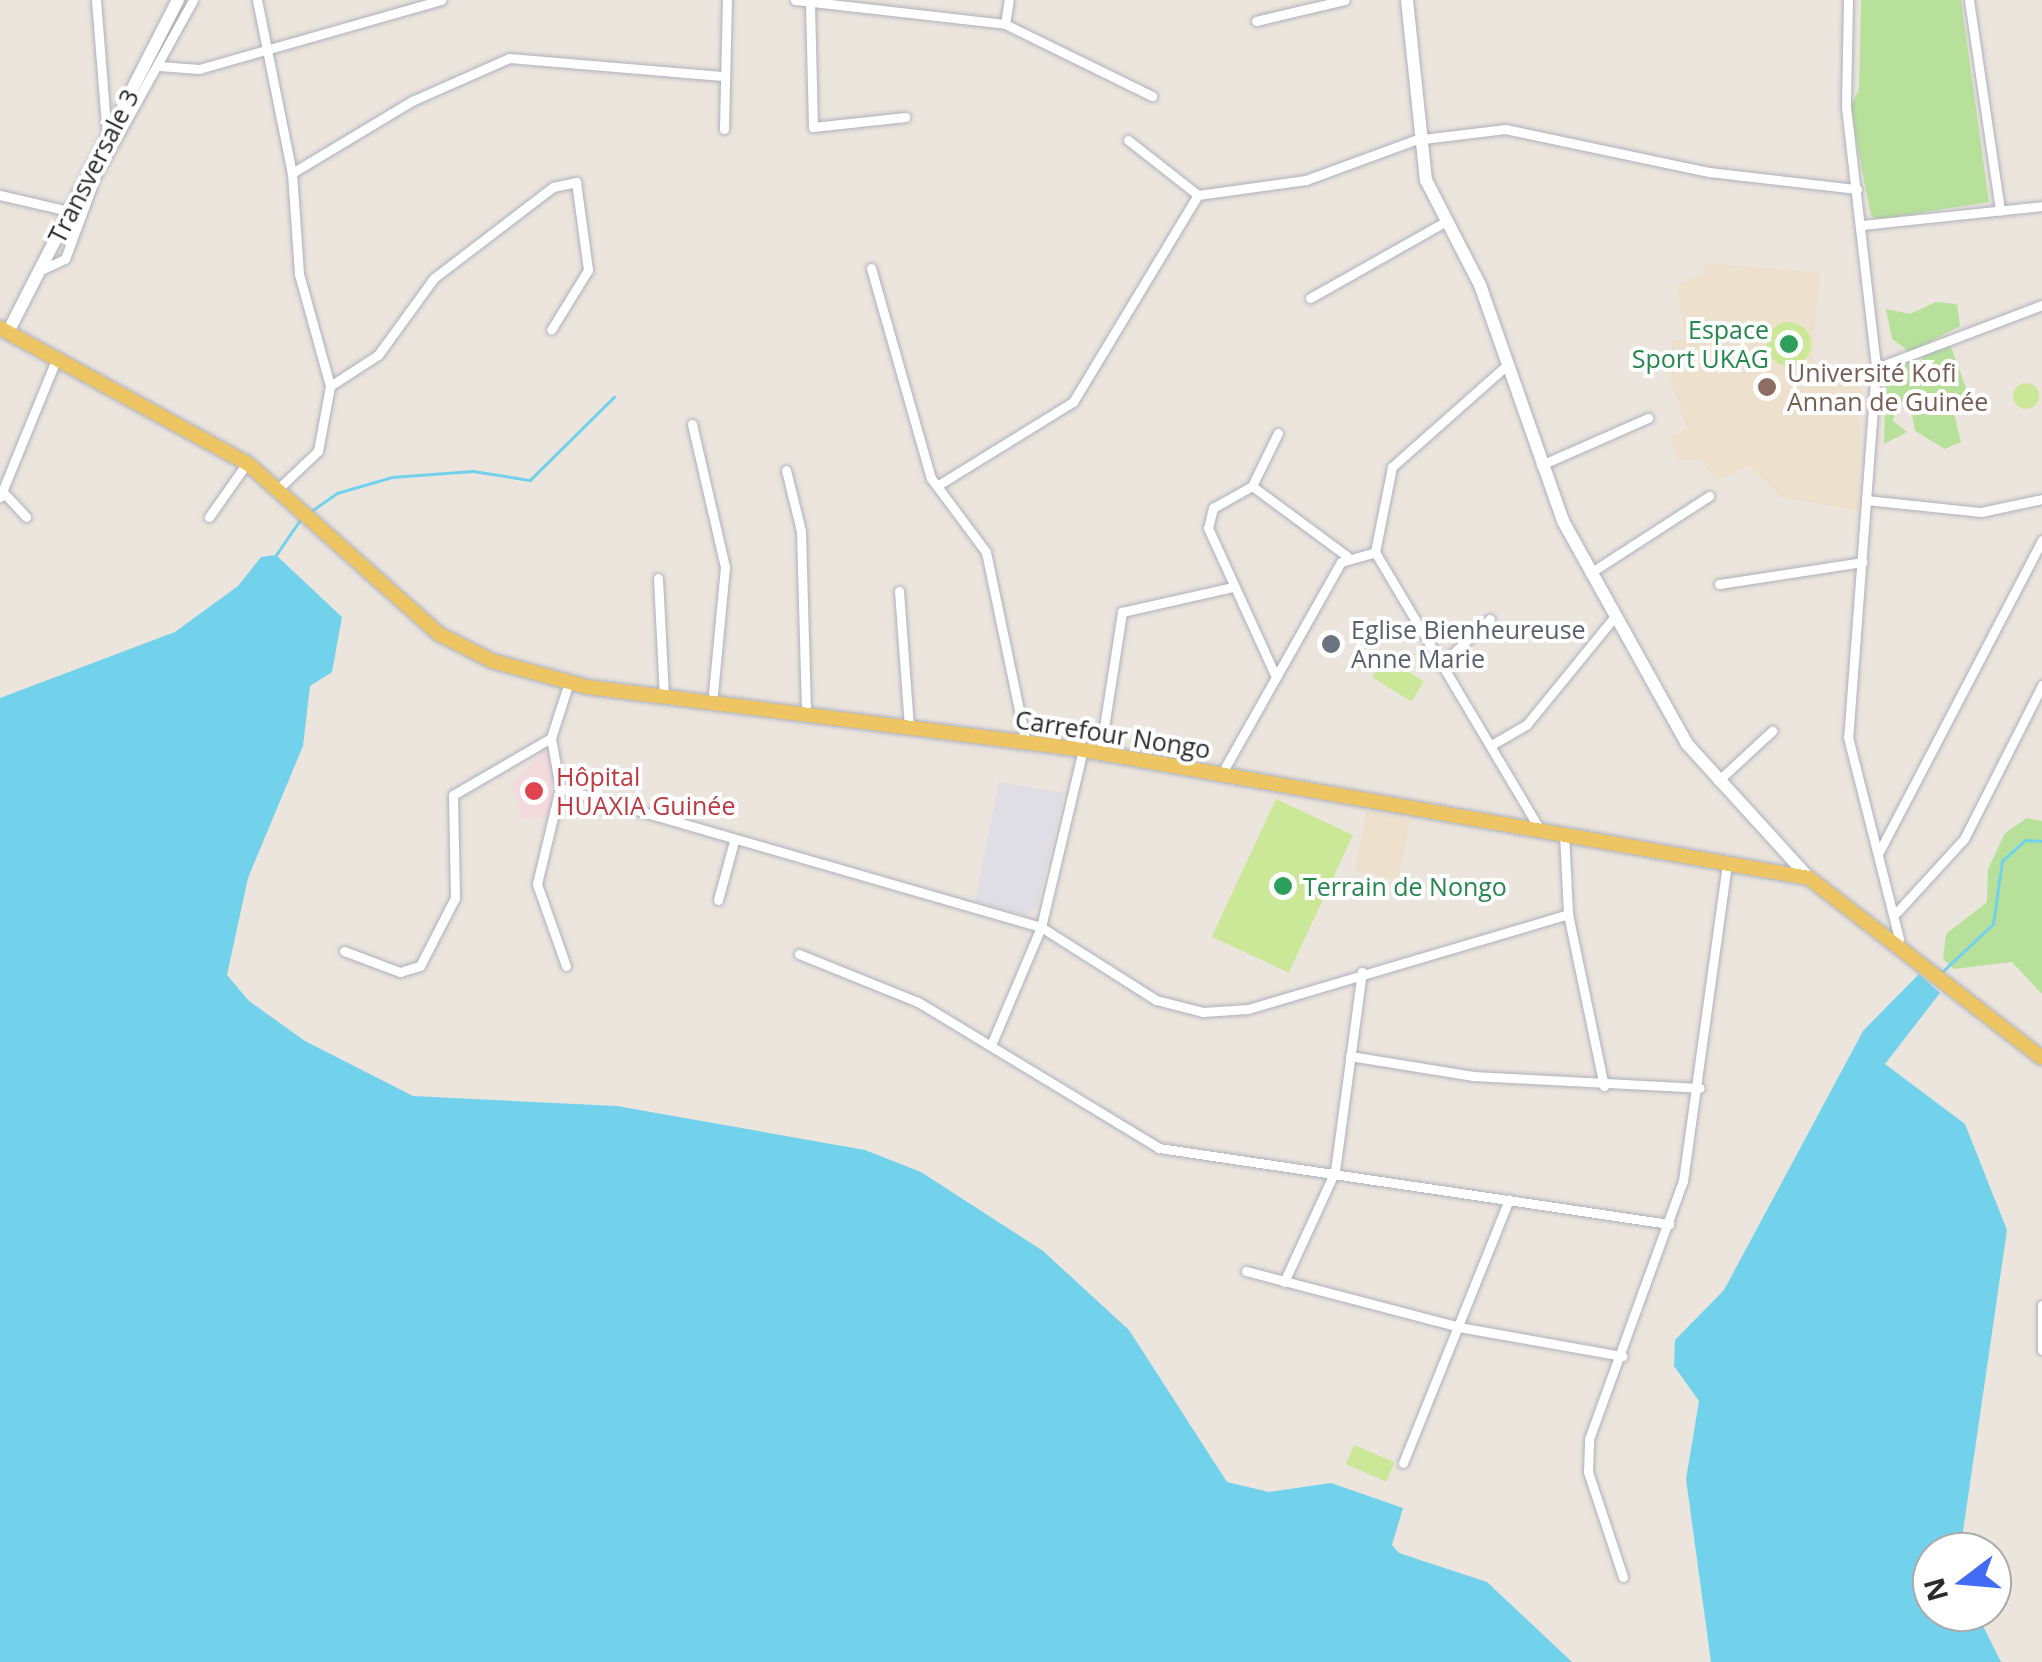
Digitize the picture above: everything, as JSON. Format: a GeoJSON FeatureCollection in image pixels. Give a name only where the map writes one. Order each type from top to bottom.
{"type":"FeatureCollection","features":[{"type":"Feature","properties":{"kind":"main road","name":"Carrefour Nongo"},"geometry":{"type":"LineString","coordinates":[[4,330],[247,463],[299,503],[439,634],[492,662],[569,682],[664,697],[806,711],[1084,750],[1537,825],[1728,859],[1809,878],[1899,939],[2042,1058]]}},
{"type":"Feature","properties":{"kind":"street"},"geometry":{"type":"LineString","coordinates":[[96,0],[106,136]]}},
{"type":"Feature","properties":{"kind":"street","name":"Transversale 3"},"geometry":{"type":"LineString","coordinates":[[4,330],[106,136],[154,64],[178,0]]}},
{"type":"Feature","properties":{"kind":"street"},"geometry":{"type":"LineString","coordinates":[[38,271],[65,260],[96,175],[154,64],[193,0]]}},
{"type":"Feature","properties":{"kind":"street"},"geometry":{"type":"LineString","coordinates":[[258,0],[292,174],[299,274],[330,386],[318,451],[280,487]]}},
{"type":"Feature","properties":{"kind":"street"},"geometry":{"type":"LineString","coordinates":[[154,64],[199,69],[441,0]]}},
{"type":"Feature","properties":{"kind":"street"},"geometry":{"type":"LineString","coordinates":[[724,128],[728,0]]}},
{"type":"Feature","properties":{"kind":"street"},"geometry":{"type":"LineString","coordinates":[[795,0],[1006,24],[1152,96]]}},
{"type":"Feature","properties":{"kind":"street"},"geometry":{"type":"LineString","coordinates":[[1006,24],[1008,0]]}},
{"type":"Feature","properties":{"kind":"street"},"geometry":{"type":"LineString","coordinates":[[1256,22],[1345,0]]}},
{"type":"Feature","properties":{"kind":"street"},"geometry":{"type":"LineString","coordinates":[[1407,0],[1415,140],[1443,222],[1480,285],[1541,465],[1590,572],[1718,781],[1809,878]]}},
{"type":"Feature","properties":{"kind":"street"},"geometry":{"type":"LineString","coordinates":[[1848,0],[1857,189],[1876,368],[1848,738],[1856,795],[1897,912],[1899,939]]}},
{"type":"Feature","properties":{"kind":"street"},"geometry":{"type":"LineString","coordinates":[[1969,0],[2000,211]]}},
{"type":"Feature","properties":{"kind":"street"},"geometry":{"type":"LineString","coordinates":[[810,4],[813,127],[905,117]]}},
{"type":"Feature","properties":{"kind":"street"},"geometry":{"type":"LineString","coordinates":[[292,174],[412,100],[509,58],[725,76]]}},
{"type":"Feature","properties":{"kind":"street"},"geometry":{"type":"LineString","coordinates":[[1128,140],[1198,195],[1306,180],[1415,140],[1504,129],[1710,172],[1857,189]]}},
{"type":"Feature","properties":{"kind":"street"},"geometry":{"type":"LineString","coordinates":[[330,386],[378,355],[434,278],[553,186],[576,182],[588,270],[551,330]]}},
{"type":"Feature","properties":{"kind":"street"},"geometry":{"type":"LineString","coordinates":[[940,484],[1073,402],[1198,195]]}},
{"type":"Feature","properties":{"kind":"street"},"geometry":{"type":"LineString","coordinates":[[0,196],[69,212]]}},
{"type":"Feature","properties":{"kind":"street"},"geometry":{"type":"LineString","coordinates":[[1862,225],[2042,206]]}},
{"type":"Feature","properties":{"kind":"street"},"geometry":{"type":"LineString","coordinates":[[1310,298],[1443,222]]}},
{"type":"Feature","properties":{"kind":"street"},"geometry":{"type":"LineString","coordinates":[[870,268],[911,422],[940,484],[986,552],[1026,743]]}},
{"type":"Feature","properties":{"kind":"street"},"geometry":{"type":"LineString","coordinates":[[1876,368],[2042,305]]}},
{"type":"Feature","properties":{"kind":"street"},"geometry":{"type":"LineString","coordinates":[[26,516],[1,496],[58,357]]}},
{"type":"Feature","properties":{"kind":"street"},"geometry":{"type":"LineString","coordinates":[[1507,366],[1392,467],[1375,552],[1446,660],[1537,825]]}},
{"type":"Feature","properties":{"kind":"street"},"geometry":{"type":"LineString","coordinates":[[1541,465],[1648,418]]}},
{"type":"Feature","properties":{"kind":"street"},"geometry":{"type":"LineString","coordinates":[[692,424],[725,567],[712,704]]}},
{"type":"Feature","properties":{"kind":"street"},"geometry":{"type":"LineString","coordinates":[[1276,677],[1233,587],[1209,518],[1222,499],[1252,486],[1278,433]]}},
{"type":"Feature","properties":{"kind":"street"},"geometry":{"type":"LineString","coordinates":[[209,518],[247,463]]}},
{"type":"Feature","properties":{"kind":"street"},"geometry":{"type":"LineString","coordinates":[[786,470],[801,531],[806,711]]}},
{"type":"Feature","properties":{"kind":"street"},"geometry":{"type":"LineString","coordinates":[[1252,486],[1347,556],[1375,552]]}},
{"type":"Feature","properties":{"kind":"street"},"geometry":{"type":"LineString","coordinates":[[1590,572],[1710,496]]}},
{"type":"Feature","properties":{"kind":"street"},"geometry":{"type":"LineString","coordinates":[[1866,500],[1982,512],[2042,499]]}},
{"type":"Feature","properties":{"kind":"street"},"geometry":{"type":"LineString","coordinates":[[1879,852],[2042,540]]}},
{"type":"Feature","properties":{"kind":"street"},"geometry":{"type":"LineString","coordinates":[[1222,773],[1347,556]]}},
{"type":"Feature","properties":{"kind":"street"},"geometry":{"type":"LineString","coordinates":[[1719,584],[1862,562]]}},
{"type":"Feature","properties":{"kind":"street"},"geometry":{"type":"LineString","coordinates":[[658,578],[664,697]]}},
{"type":"Feature","properties":{"kind":"street"},"geometry":{"type":"LineString","coordinates":[[1100,753],[1122,612],[1233,587]]}},
{"type":"Feature","properties":{"kind":"street"},"geometry":{"type":"LineString","coordinates":[[900,592],[909,727]]}},
{"type":"Feature","properties":{"kind":"street"},"geometry":{"type":"LineString","coordinates":[[1493,744],[1527,724],[1616,616]]}},
{"type":"Feature","properties":{"kind":"street"},"geometry":{"type":"LineString","coordinates":[[1446,660],[1490,619]]}},
{"type":"Feature","properties":{"kind":"street"},"geometry":{"type":"LineString","coordinates":[[566,966],[536,884],[560,788],[552,738],[569,682]]}},
{"type":"Feature","properties":{"kind":"street"},"geometry":{"type":"LineString","coordinates":[[1897,912],[1964,839],[2042,685]]}},
{"type":"Feature","properties":{"kind":"street"},"geometry":{"type":"LineString","coordinates":[[1718,781],[1772,730]]}},
{"type":"Feature","properties":{"kind":"street"},"geometry":{"type":"LineString","coordinates":[[344,951],[400,972],[420,966],[455,898],[459,785],[520,762],[552,738]]}},
{"type":"Feature","properties":{"kind":"street"},"geometry":{"type":"LineString","coordinates":[[991,1044],[1040,927],[1084,750]]}},
{"type":"Feature","properties":{"kind":"street"},"geometry":{"type":"LineString","coordinates":[[560,788],[1040,927],[1156,1000],[1203,1012],[1248,1010],[1362,972],[1568,914]]}},
{"type":"Feature","properties":{"kind":"street"},"geometry":{"type":"LineString","coordinates":[[1564,832],[1568,914],[1604,1086]]}},
{"type":"Feature","properties":{"kind":"street"},"geometry":{"type":"LineString","coordinates":[[718,900],[734,841]]}},
{"type":"Feature","properties":{"kind":"street"},"geometry":{"type":"LineString","coordinates":[[1623,1577],[1588,1472],[1590,1439],[1669,1224],[1700,1088],[1728,859]]}},
{"type":"Feature","properties":{"kind":"street"},"geometry":{"type":"LineString","coordinates":[[798,954],[918,1002],[1159,1148],[1334,1171],[1669,1224]]}},
{"type":"Feature","properties":{"kind":"street"},"geometry":{"type":"LineString","coordinates":[[1284,1282],[1334,1171],[1362,972]]}},
{"type":"Feature","properties":{"kind":"street"},"geometry":{"type":"LineString","coordinates":[[1350,1056],[1604,1086],[1700,1088]]}},
{"type":"Feature","properties":{"kind":"street"},"geometry":{"type":"LineString","coordinates":[[1403,1464],[1509,1199]]}},
{"type":"Feature","properties":{"kind":"street"},"geometry":{"type":"LineString","coordinates":[[1246,1271],[1459,1327],[1622,1356]]}},
{"type":"Feature","properties":{"kind":"street"},"geometry":{"type":"LineString","coordinates":[[2042,1305],[2042,1350]]}},
{"type":"Feature","properties":{"kind":"shaded area","name":"Université Kofi Annan de Guinée"},"geometry":{"type":"Polygon","coordinates":[[[1705,263],[1820,272],[1812,368],[1862,372],[1858,511],[1780,497],[1750,466],[1717,481],[1699,459],[1678,461],[1669,438],[1687,428],[1666,368],[1687,367],[1672,357],[1672,340],[1684,339],[1677,284],[1701,275],[1705,263]]]}},
{"type":"Feature","properties":{"kind":"shaded area","name":"Hôpital HUAXIA Guinée"},"geometry":{"type":"Polygon","coordinates":[[[544,751],[552,753],[552,817],[522,819],[511,785],[544,751]]]}},
{"type":"Feature","properties":{"kind":"shaded area"},"geometry":{"type":"Polygon","coordinates":[[[999,782],[1064,793],[1037,907],[1026,915],[975,901],[999,782]]]}},
{"type":"Feature","properties":{"kind":"shaded area"},"geometry":{"type":"Polygon","coordinates":[[[1367,811],[1411,820],[1398,880],[1354,871],[1367,811]]]}},
{"type":"Feature","properties":{"kind":"green space"},"geometry":{"type":"Polygon","coordinates":[[[1861,0],[1961,0],[1989,202],[1899,216],[1893,226],[1871,216],[1850,107],[1859,90],[1861,0]]]}},
{"type":"Feature","properties":{"kind":"green space"},"geometry":{"type":"Polygon","coordinates":[[[1936,302],[1957,304],[1960,326],[1910,352],[1892,339],[1886,309],[1910,314],[1936,302]]]}},
{"type":"Feature","properties":{"kind":"green space","name":"Espace Sport UKAG"},"geometry":{"type":"Polygon","coordinates":[[[1789,322],[1805,328],[1811,344],[1805,360],[1789,366],[1773,360],[1767,344],[1773,328],[1789,322]]]}},
{"type":"Feature","properties":{"kind":"green space"},"geometry":{"type":"Polygon","coordinates":[[[1951,347],[1969,396],[1950,397],[1961,442],[1945,449],[1915,431],[1909,399],[1896,405],[1893,421],[1907,432],[1884,444],[1886,374],[1905,358],[1920,363],[1925,352],[1951,347]]]}},
{"type":"Feature","properties":{"kind":"green space"},"geometry":{"type":"Polygon","coordinates":[[[2026,383],[2035,387],[2039,396],[2035,405],[2026,409],[2017,405],[2013,396],[2017,387],[2026,383]]]}},
{"type":"Feature","properties":{"kind":"green space"},"geometry":{"type":"Polygon","coordinates":[[[1385,657],[1424,681],[1411,702],[1372,677],[1385,657]]]}},
{"type":"Feature","properties":{"kind":"green space","name":"Terrain de Nongo"},"geometry":{"type":"Polygon","coordinates":[[[1276,799],[1353,835],[1289,973],[1212,937],[1276,799]]]}},
{"type":"Feature","properties":{"kind":"green space"},"geometry":{"type":"Polygon","coordinates":[[[2027,818],[2042,821],[2042,994],[2012,962],[1954,969],[1943,959],[1946,934],[1987,902],[1988,869],[2005,833],[2027,818]]]}},
{"type":"Feature","properties":{"kind":"green space"},"geometry":{"type":"Polygon","coordinates":[[[1354,1445],[1395,1462],[1386,1482],[1346,1464],[1354,1445]]]}},
{"type":"Feature","properties":{"kind":"water"},"geometry":{"type":"Polygon","coordinates":[[[276,555],[342,617],[332,672],[310,686],[303,746],[248,878],[227,975],[249,1001],[305,1041],[413,1096],[617,1106],[865,1150],[921,1172],[1043,1251],[1129,1330],[1227,1482],[1269,1492],[1331,1483],[1403,1508],[1392,1545],[1399,1553],[1487,1582],[1572,1662],[0,1662],[0,698],[175,632],[238,586],[261,557],[276,555]]]}},
{"type":"Feature","properties":{"kind":"water"},"geometry":{"type":"Polygon","coordinates":[[[1919,974],[1940,993],[1885,1064],[1965,1124],[2007,1230],[1963,1532],[1912,1532],[1912,1632],[1986,1632],[2001,1662],[1711,1662],[1686,1479],[1699,1401],[1674,1366],[1675,1340],[1724,1290],[1863,1031],[1919,974]]]}},
{"type":"Feature","properties":{"kind":"waterway"},"geometry":{"type":"LineString","coordinates":[[310,512],[337,493],[392,477],[473,471],[530,480],[614,397]]}},
{"type":"Feature","properties":{"kind":"waterway"},"geometry":{"type":"LineString","coordinates":[[276,555],[300,520]]}},
{"type":"Feature","properties":{"kind":"waterway"},"geometry":{"type":"LineString","coordinates":[[1942,972],[1993,924],[2002,861],[2025,840],[2042,841]]}},
{"type":"Feature","properties":{"kind":"place","name":"Espace Sport UKAG"},"geometry":{"type":"Point","coordinates":[1789,344]}},
{"type":"Feature","properties":{"kind":"place","name":"Université Kofi Annan de Guinée"},"geometry":{"type":"Point","coordinates":[1767,387]}},
{"type":"Feature","properties":{"kind":"place","name":"Eglise Bienheureuse Anne Marie"},"geometry":{"type":"Point","coordinates":[1331,644]}},
{"type":"Feature","properties":{"kind":"place","name":"Hôpital HUAXIA Guinée"},"geometry":{"type":"Point","coordinates":[534,791]}},
{"type":"Feature","properties":{"kind":"place","name":"Terrain de Nongo"},"geometry":{"type":"Point","coordinates":[1283,886]}}]}
